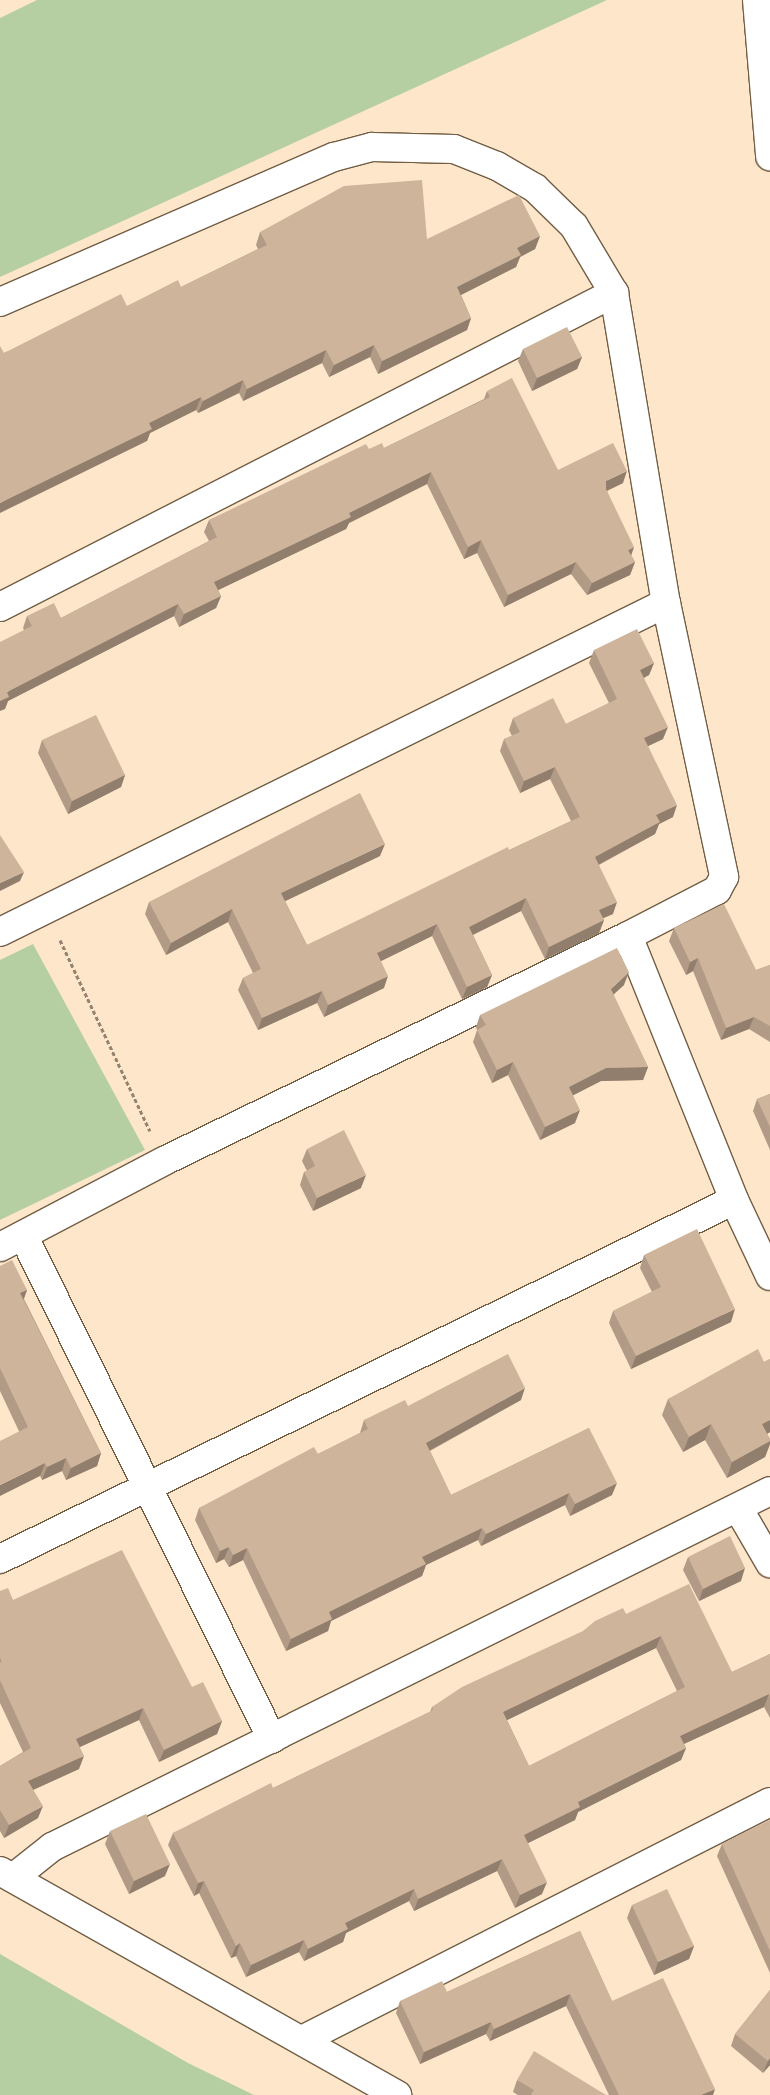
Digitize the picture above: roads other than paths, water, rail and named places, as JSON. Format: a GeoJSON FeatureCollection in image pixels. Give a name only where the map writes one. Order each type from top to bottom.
{"type":"FeatureCollection","features":[{"type":"Feature","properties":{"kind":"street"},"geometry":{"type":"LineString","coordinates":[[756,0],[770,156]]}},
{"type":"Feature","properties":{"kind":"street"},"geometry":{"type":"LineString","coordinates":[[0,302],[334,157],[372,147],[414,145],[454,149],[498,166],[535,188],[574,226],[614,294],[666,603],[724,877],[717,890],[628,936],[164,1161],[12,1241],[147,1486],[272,1739]]}},
{"type":"Feature","properties":{"kind":"street"},"geometry":{"type":"LineString","coordinates":[[0,607],[614,294]]}},
{"type":"Feature","properties":{"kind":"street"},"geometry":{"type":"LineString","coordinates":[[0,932],[666,603]]}},
{"type":"Feature","properties":{"kind":"street"},"geometry":{"type":"LineString","coordinates":[[628,936],[734,1200],[770,1276]]}},
{"type":"Feature","properties":{"kind":"street"},"geometry":{"type":"LineString","coordinates":[[0,1559],[734,1200]]}},
{"type":"Feature","properties":{"kind":"street"},"geometry":{"type":"LineString","coordinates":[[397,2095],[7,1875],[52,1847],[770,1491]]}},
{"type":"Feature","properties":{"kind":"street"},"geometry":{"type":"LineString","coordinates":[[738,1508],[770,1562]]}},
{"type":"Feature","properties":{"kind":"street"},"geometry":{"type":"LineString","coordinates":[[302,2040],[770,1802]]}}]}
